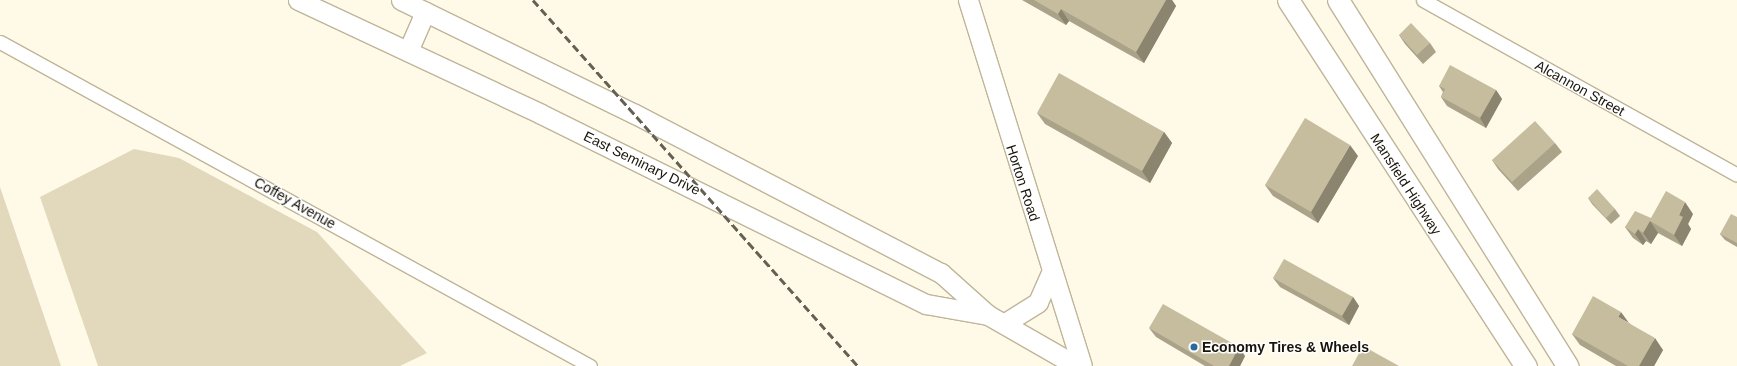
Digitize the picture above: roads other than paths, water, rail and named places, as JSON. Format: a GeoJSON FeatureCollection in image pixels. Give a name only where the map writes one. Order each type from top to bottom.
{"type":"FeatureCollection","features":[{"type":"Feature","properties":{"kind":"main road","name":"East Seminary Drive"},"geometry":{"type":"LineString","coordinates":[[298,0],[408,51],[926,304],[996,319]]}},
{"type":"Feature","properties":{"kind":"main road","name":"East Seminary Drive"},"geometry":{"type":"LineString","coordinates":[[401,0],[635,114],[941,273],[996,319],[1077,366]]}},
{"type":"Feature","properties":{"kind":"main road","name":"Horton Road"},"geometry":{"type":"LineString","coordinates":[[968,0],[1082,366]]}},
{"type":"Feature","properties":{"kind":"main road","name":"Mansfield Highway"},"geometry":{"type":"LineString","coordinates":[[1288,0],[1526,366]]}},
{"type":"Feature","properties":{"kind":"main road"},"geometry":{"type":"LineString","coordinates":[[1338,0],[1568,366]]}},
{"type":"Feature","properties":{"kind":"main road"},"geometry":{"type":"LineString","coordinates":[[1351,22],[1354,0]]}},
{"type":"Feature","properties":{"kind":"main road"},"geometry":{"type":"LineString","coordinates":[[408,51],[425,12]]}},
{"type":"Feature","properties":{"kind":"main road"},"geometry":{"type":"LineString","coordinates":[[996,319],[1038,302],[1052,272]]}},
{"type":"Feature","properties":{"kind":"street","name":"Alcannon Street"},"geometry":{"type":"LineString","coordinates":[[1432,2],[1737,175]]}},
{"type":"Feature","properties":{"kind":"street","name":"Coffey Avenue"},"geometry":{"type":"LineString","coordinates":[[0,42],[590,366]]}},
{"type":"Feature","properties":{"kind":"railway"},"geometry":{"type":"LineString","coordinates":[[533,0],[858,366]]}},
{"type":"Feature","properties":{"kind":"place","name":"Economy Tires & Wheels"},"geometry":{"type":"Point","coordinates":[1194,347]}}]}
